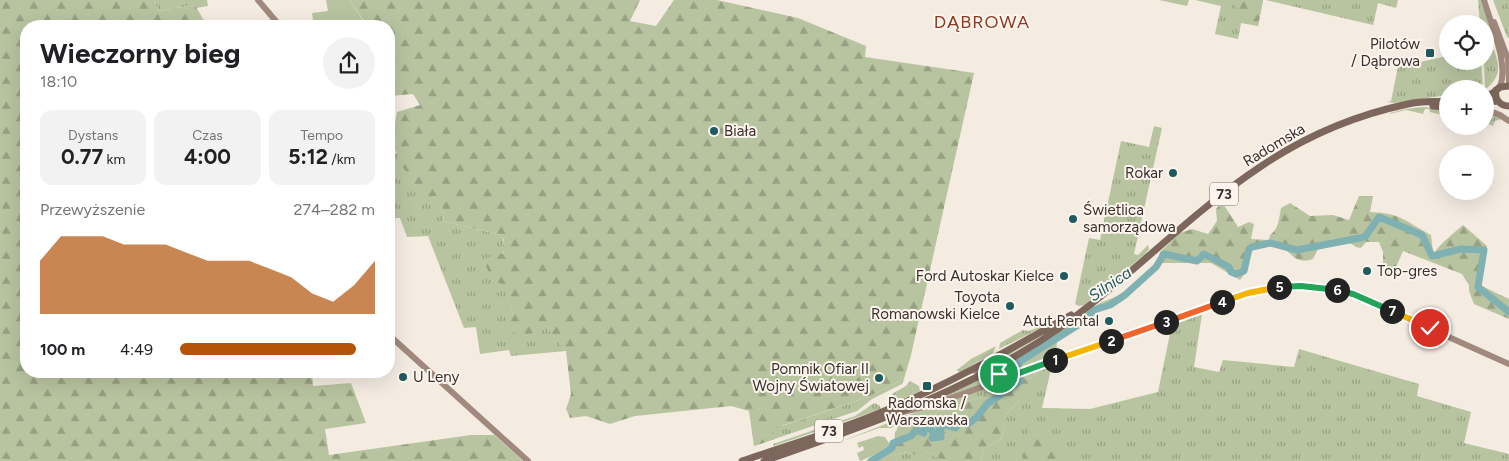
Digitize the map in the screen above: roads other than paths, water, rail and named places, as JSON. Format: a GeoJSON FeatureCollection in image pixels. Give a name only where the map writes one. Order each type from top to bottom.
{"type":"FeatureCollection","features":[{"type":"Feature","properties":{"kind":"main road"},"geometry":{"type":"LineString","coordinates":[[1494,90],[1509,86]]}},
{"type":"Feature","properties":{"kind":"main road"},"geometry":{"type":"LineString","coordinates":[[1498,88],[1496,96],[1498,101]]}},
{"type":"Feature","properties":{"kind":"main road","name":"Radomska"},"geometry":{"type":"LineString","coordinates":[[1010,359],[1061,327],[1117,284],[1199,214],[1260,167],[1323,132],[1363,117],[1411,103],[1439,101]]}},
{"type":"Feature","properties":{"kind":"main road"},"geometry":{"type":"LineString","coordinates":[[1494,101],[1498,101],[1508,107]]}},
{"type":"Feature","properties":{"kind":"main road","name":"Radomska"},"geometry":{"type":"LineString","coordinates":[[1396,108],[1439,107]]}},
{"type":"Feature","properties":{"kind":"main road","name":"Radomska"},"geometry":{"type":"LineString","coordinates":[[971,370],[1087,307]]}},
{"type":"Feature","properties":{"kind":"main road","name":"73"},"geometry":{"type":"LineString","coordinates":[[764,461],[949,391],[1010,359]]}},
{"type":"Feature","properties":{"kind":"main road","name":"73"},"geometry":{"type":"LineString","coordinates":[[742,461],[901,408],[971,370]]}},
{"type":"Feature","properties":{"kind":"street"},"geometry":{"type":"LineString","coordinates":[[258,0],[275,20]]}},
{"type":"Feature","properties":{"kind":"street"},"geometry":{"type":"LineString","coordinates":[[1484,0],[1506,51],[1509,64],[1509,82]]}},
{"type":"Feature","properties":{"kind":"street"},"geometry":{"type":"LineString","coordinates":[[1484,0],[1504,65],[1503,78],[1498,88]]}},
{"type":"Feature","properties":{"kind":"street"},"geometry":{"type":"LineString","coordinates":[[1494,113],[1509,121]]}},
{"type":"Feature","properties":{"kind":"street"},"geometry":{"type":"LineString","coordinates":[[901,408],[931,405],[1248,293],[1274,288],[1301,286],[1327,288],[1353,294],[1509,364]]}},
{"type":"Feature","properties":{"kind":"street"},"geometry":{"type":"LineString","coordinates":[[395,341],[528,461]]}},
{"type":"Feature","properties":{"kind":"street"},"geometry":{"type":"LineString","coordinates":[[1010,359],[1008,368],[1014,375]]}},
{"type":"Feature","properties":{"kind":"street"},"geometry":{"type":"LineString","coordinates":[[971,370],[1014,375]]}},
{"type":"Feature","properties":{"kind":"waterway","name":"Silnica"},"geometry":{"type":"LineString","coordinates":[[871,461],[892,448],[893,443],[911,436],[917,430],[924,433],[924,430],[929,427],[934,434],[932,438],[941,437],[939,428],[946,425],[955,428],[960,423],[968,424],[977,417],[987,404],[1019,382],[1021,379],[1018,367],[1019,362],[1083,322],[1094,310],[1110,305],[1125,295],[1156,267],[1164,254],[1197,261],[1204,254],[1229,267],[1231,272],[1236,274],[1244,271],[1249,249],[1252,247],[1270,243],[1297,250],[1365,237],[1379,217],[1422,235],[1432,256],[1461,249],[1484,250],[1478,287],[1509,312]]}},
{"type":"Feature","properties":{"kind":"place","name":"Pilotów / Dąbrowa"},"geometry":{"type":"Point","coordinates":[1430,53]}},
{"type":"Feature","properties":{"kind":"place","name":"Biała"},"geometry":{"type":"Point","coordinates":[714,131]}},
{"type":"Feature","properties":{"kind":"place","name":"Rokar"},"geometry":{"type":"Point","coordinates":[1173,173]}},
{"type":"Feature","properties":{"kind":"place","name":"Świetlica samorządowa"},"geometry":{"type":"Point","coordinates":[1073,219]}},
{"type":"Feature","properties":{"kind":"place","name":"Top-gres"},"geometry":{"type":"Point","coordinates":[1367,271]}},
{"type":"Feature","properties":{"kind":"place","name":"Ford Autoskar Kielce"},"geometry":{"type":"Point","coordinates":[1064,276]}},
{"type":"Feature","properties":{"kind":"place","name":"Toyota Romanowski Kielce"},"geometry":{"type":"Point","coordinates":[1010,306]}},
{"type":"Feature","properties":{"kind":"place","name":"Atut Rental"},"geometry":{"type":"Point","coordinates":[1109,321]}},
{"type":"Feature","properties":{"kind":"place","name":"U Leny"},"geometry":{"type":"Point","coordinates":[403,377]}},
{"type":"Feature","properties":{"kind":"place","name":"Pomnik Ofiar II Wojny Światowej"},"geometry":{"type":"Point","coordinates":[879,378]}},
{"type":"Feature","properties":{"kind":"place","name":"Radomska / Warszawska"},"geometry":{"type":"Point","coordinates":[927,386]}},
{"type":"Feature","properties":{"kind":"district","name":"DĄBROWA"},"geometry":{"type":"Point","coordinates":[982,22]}}]}
